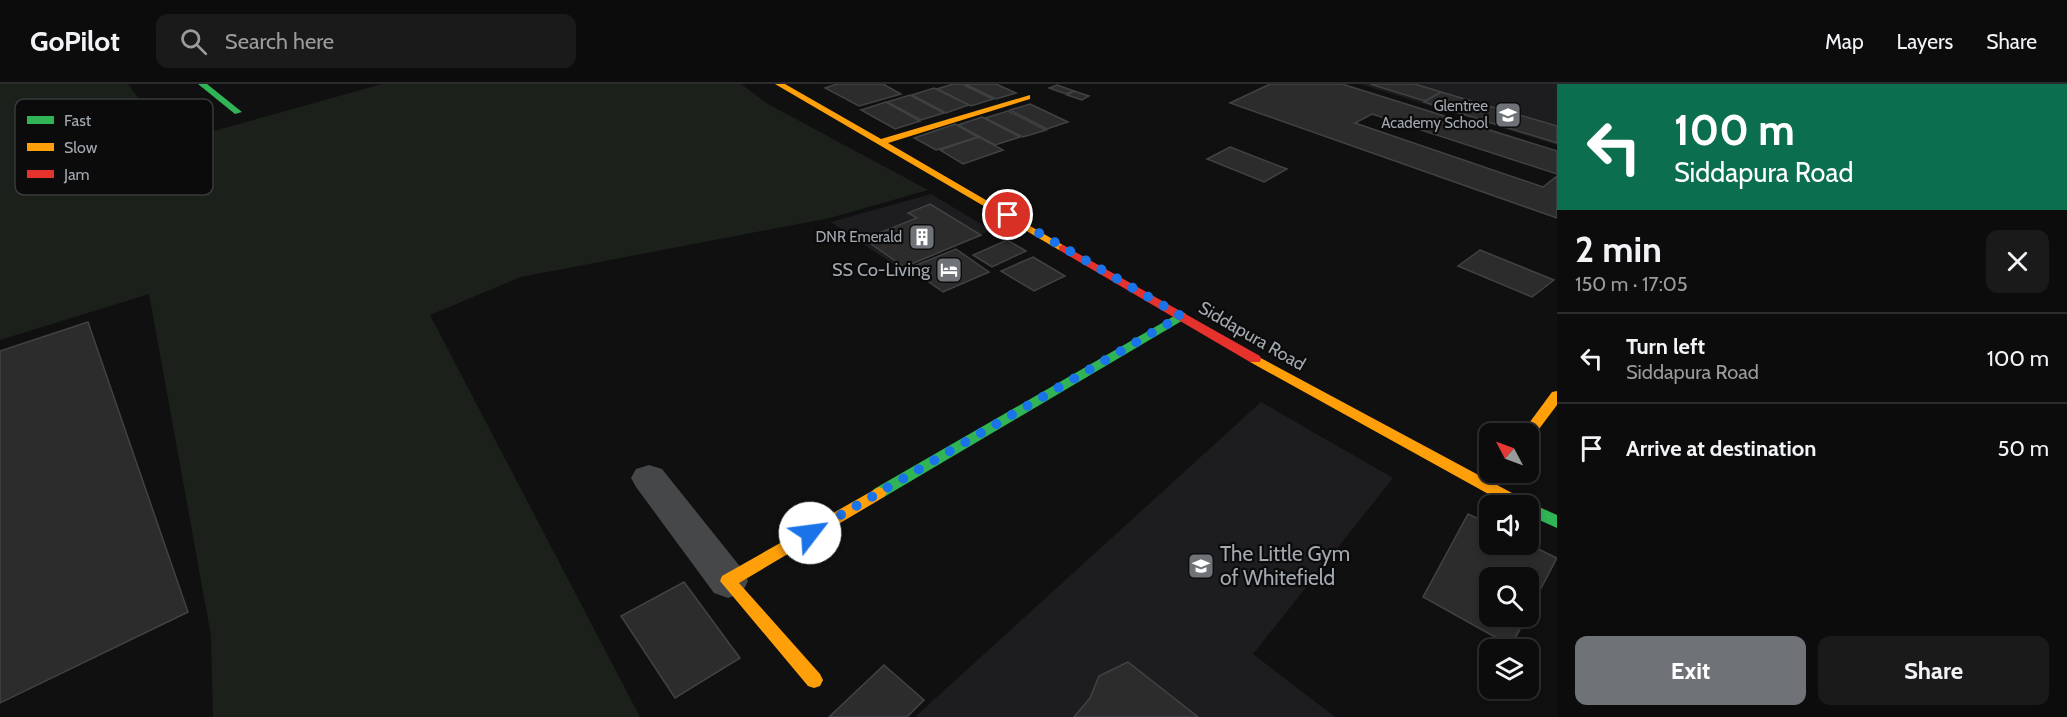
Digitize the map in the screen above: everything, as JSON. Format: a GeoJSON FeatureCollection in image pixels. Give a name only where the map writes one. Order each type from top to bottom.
{"type":"FeatureCollection","features":[{"type":"Feature","properties":{"kind":"street"},"geometry":{"type":"LineString","coordinates":[[202,84],[238,112]]}},
{"type":"Feature","properties":{"kind":"street","name":"Siddapura Road"},"geometry":{"type":"LineString","coordinates":[[778,84],[1181,316],[1479,473]]}},
{"type":"Feature","properties":{"kind":"street"},"geometry":{"type":"LineString","coordinates":[[882,142],[1027,97]]}},
{"type":"Feature","properties":{"kind":"street"},"geometry":{"type":"LineString","coordinates":[[728,581],[1181,316]]}},
{"type":"Feature","properties":{"kind":"street"},"geometry":{"type":"LineString","coordinates":[[1536,423],[1557,395]]}},
{"type":"Feature","properties":{"kind":"street"},"geometry":{"type":"LineString","coordinates":[[649,478],[728,581],[814,680]]}},
{"type":"Feature","properties":{"kind":"street","name":"Siddapura Road"},"geometry":{"type":"LineString","coordinates":[[1497,483],[1511,495]]}},
{"type":"Feature","properties":{"kind":"street"},"geometry":{"type":"LineString","coordinates":[[1539,513],[1557,522]]}},
{"type":"Feature","properties":{"kind":"shaded area"},"geometry":{"type":"Polygon","coordinates":[[[0,84],[128,84],[139,99],[15,99],[15,195],[213,195],[213,131],[382,84],[741,84],[768,104],[928,190],[830,218],[521,277],[430,315],[640,717],[213,717],[211,636],[149,294],[0,340],[0,84]]]}},
{"type":"Feature","properties":{"kind":"shaded area","name":"Glentree Academy School"},"geometry":{"type":"Polygon","coordinates":[[[1360,84],[1557,84],[1557,145],[1360,84]]]}},
{"type":"Feature","properties":{"kind":"shaded area"},"geometry":{"type":"Polygon","coordinates":[[[931,194],[991,230],[902,270],[831,222],[931,194]]]}},
{"type":"Feature","properties":{"kind":"shaded area","name":"The Little Gym of Whitefield"},"geometry":{"type":"Polygon","coordinates":[[[1261,402],[1393,478],[1253,654],[1335,717],[915,717],[1261,402]]]}},
{"type":"Feature","properties":{"kind":"building"},"geometry":{"type":"Polygon","coordinates":[[[837,84],[883,84],[901,94],[859,106],[825,88],[837,84]]]}},
{"type":"Feature","properties":{"kind":"building"},"geometry":{"type":"Polygon","coordinates":[[[962,84],[993,99],[971,106],[937,89],[962,84]]]}},
{"type":"Feature","properties":{"kind":"building"},"geometry":{"type":"Polygon","coordinates":[[[965,84],[996,84],[1016,93],[996,99],[965,84]]]}},
{"type":"Feature","properties":{"kind":"building"},"geometry":{"type":"Polygon","coordinates":[[[1270,84],[1342,84],[1557,151],[1557,174],[1372,114],[1355,123],[1543,187],[1557,176],[1557,218],[1230,103],[1270,84]]]}},
{"type":"Feature","properties":{"kind":"building"},"geometry":{"type":"Polygon","coordinates":[[[1370,84],[1415,84],[1441,92],[1425,101],[1370,84]]]}},
{"type":"Feature","properties":{"kind":"building"},"geometry":{"type":"Polygon","coordinates":[[[1057,85],[1074,91],[1066,94],[1049,88],[1057,85]]]}},
{"type":"Feature","properties":{"kind":"building"},"geometry":{"type":"Polygon","coordinates":[[[934,88],[969,105],[946,113],[912,95],[934,88]]]}},
{"type":"Feature","properties":{"kind":"building"},"geometry":{"type":"Polygon","coordinates":[[[1074,91],[1089,96],[1082,100],[1067,95],[1074,91]]]}},
{"type":"Feature","properties":{"kind":"building"},"geometry":{"type":"Polygon","coordinates":[[[1441,92],[1557,126],[1557,143],[1424,102],[1441,92]]]}},
{"type":"Feature","properties":{"kind":"building"},"geometry":{"type":"Polygon","coordinates":[[[910,95],[944,113],[921,120],[887,102],[910,95]]]}},
{"type":"Feature","properties":{"kind":"building"},"geometry":{"type":"Polygon","coordinates":[[[886,102],[920,121],[895,129],[861,110],[886,102]]]}},
{"type":"Feature","properties":{"kind":"building"},"geometry":{"type":"Polygon","coordinates":[[[1030,104],[1068,122],[1047,129],[1010,110],[1030,104]]]}},
{"type":"Feature","properties":{"kind":"building"},"geometry":{"type":"Polygon","coordinates":[[[1008,111],[1046,130],[1023,137],[985,118],[1008,111]]]}},
{"type":"Feature","properties":{"kind":"building"},"geometry":{"type":"Polygon","coordinates":[[[982,117],[1020,137],[995,145],[958,125],[982,117]]]}},
{"type":"Feature","properties":{"kind":"building"},"geometry":{"type":"Polygon","coordinates":[[[955,124],[978,137],[936,150],[914,138],[955,124]]]}},
{"type":"Feature","properties":{"kind":"building"},"geometry":{"type":"Polygon","coordinates":[[[979,137],[1003,150],[963,164],[940,150],[979,137]]]}},
{"type":"Feature","properties":{"kind":"building"},"geometry":{"type":"Polygon","coordinates":[[[1230,147],[1287,169],[1264,182],[1207,159],[1230,147]]]}},
{"type":"Feature","properties":{"kind":"building","name":"DNR Emerald"},"geometry":{"type":"Polygon","coordinates":[[[930,204],[981,235],[904,267],[864,239],[917,218],[908,213],[930,204]]]}},
{"type":"Feature","properties":{"kind":"building"},"geometry":{"type":"Polygon","coordinates":[[[1007,240],[1026,251],[992,267],[973,255],[1007,240]]]}},
{"type":"Feature","properties":{"kind":"building","name":"SS Co-Living"},"geometry":{"type":"Polygon","coordinates":[[[956,249],[989,272],[943,292],[909,268],[956,249]]]}},
{"type":"Feature","properties":{"kind":"building"},"geometry":{"type":"Polygon","coordinates":[[[1480,250],[1554,280],[1532,297],[1458,266],[1480,250]]]}},
{"type":"Feature","properties":{"kind":"building"},"geometry":{"type":"Polygon","coordinates":[[[1033,257],[1065,276],[1034,291],[1001,271],[1033,257]]]}},
{"type":"Feature","properties":{"kind":"building"},"geometry":{"type":"Polygon","coordinates":[[[88,322],[188,612],[0,703],[0,351],[88,322]]]}},
{"type":"Feature","properties":{"kind":"building"},"geometry":{"type":"Polygon","coordinates":[[[1468,514],[1479,519],[1479,555],[1539,555],[1539,549],[1557,558],[1539,592],[1539,567],[1479,567],[1479,627],[1521,627],[1515,639],[1498,639],[1423,597],[1468,514]]]}},
{"type":"Feature","properties":{"kind":"building"},"geometry":{"type":"Polygon","coordinates":[[[684,582],[740,658],[675,698],[621,616],[684,582]]]}},
{"type":"Feature","properties":{"kind":"building"},"geometry":{"type":"Polygon","coordinates":[[[1128,662],[1198,717],[1074,717],[1090,698],[1099,676],[1128,662]]]}},
{"type":"Feature","properties":{"kind":"building"},"geometry":{"type":"Polygon","coordinates":[[[884,665],[924,700],[907,717],[829,717],[884,665]]]}},
{"type":"Feature","properties":{"kind":"traffic: fast"},"geometry":{"type":"LineString","coordinates":[[202,84],[238,112]]}},
{"type":"Feature","properties":{"kind":"traffic: fast"},"geometry":{"type":"LineString","coordinates":[[879,493],[1181,316]]}},
{"type":"Feature","properties":{"kind":"traffic: fast"},"geometry":{"type":"LineString","coordinates":[[1539,513],[1557,522]]}},
{"type":"Feature","properties":{"kind":"traffic: slow"},"geometry":{"type":"LineString","coordinates":[[779,84],[1063,248]]}},
{"type":"Feature","properties":{"kind":"traffic: slow"},"geometry":{"type":"LineString","coordinates":[[882,142],[1027,97]]}},
{"type":"Feature","properties":{"kind":"traffic: slow"},"geometry":{"type":"LineString","coordinates":[[1255,359],[1504,495]]}},
{"type":"Feature","properties":{"kind":"traffic: slow"},"geometry":{"type":"LineString","coordinates":[[1536,423],[1557,395]]}},
{"type":"Feature","properties":{"kind":"traffic: slow"},"geometry":{"type":"LineString","coordinates":[[814,680],[728,581],[879,493]]}},
{"type":"Feature","properties":{"kind":"traffic: jam"},"geometry":{"type":"LineString","coordinates":[[1063,248],[1255,359]]}},
{"type":"Feature","properties":{"kind":"place","name":"Glentree Academy School"},"geometry":{"type":"Point","coordinates":[1508,115]}},
{"type":"Feature","properties":{"kind":"place","name":"DNR Emerald"},"geometry":{"type":"Point","coordinates":[922,237]}},
{"type":"Feature","properties":{"kind":"place","name":"SS Co-Living"},"geometry":{"type":"Point","coordinates":[949,270]}},
{"type":"Feature","properties":{"kind":"place","name":"The Little Gym of Whitefield"},"geometry":{"type":"Point","coordinates":[1201,566]}},
{"type":"Feature","properties":{"kind":"route"},"geometry":{"type":"LineString","coordinates":[[810,533],[1181,316],[1008,215]]}}]}
